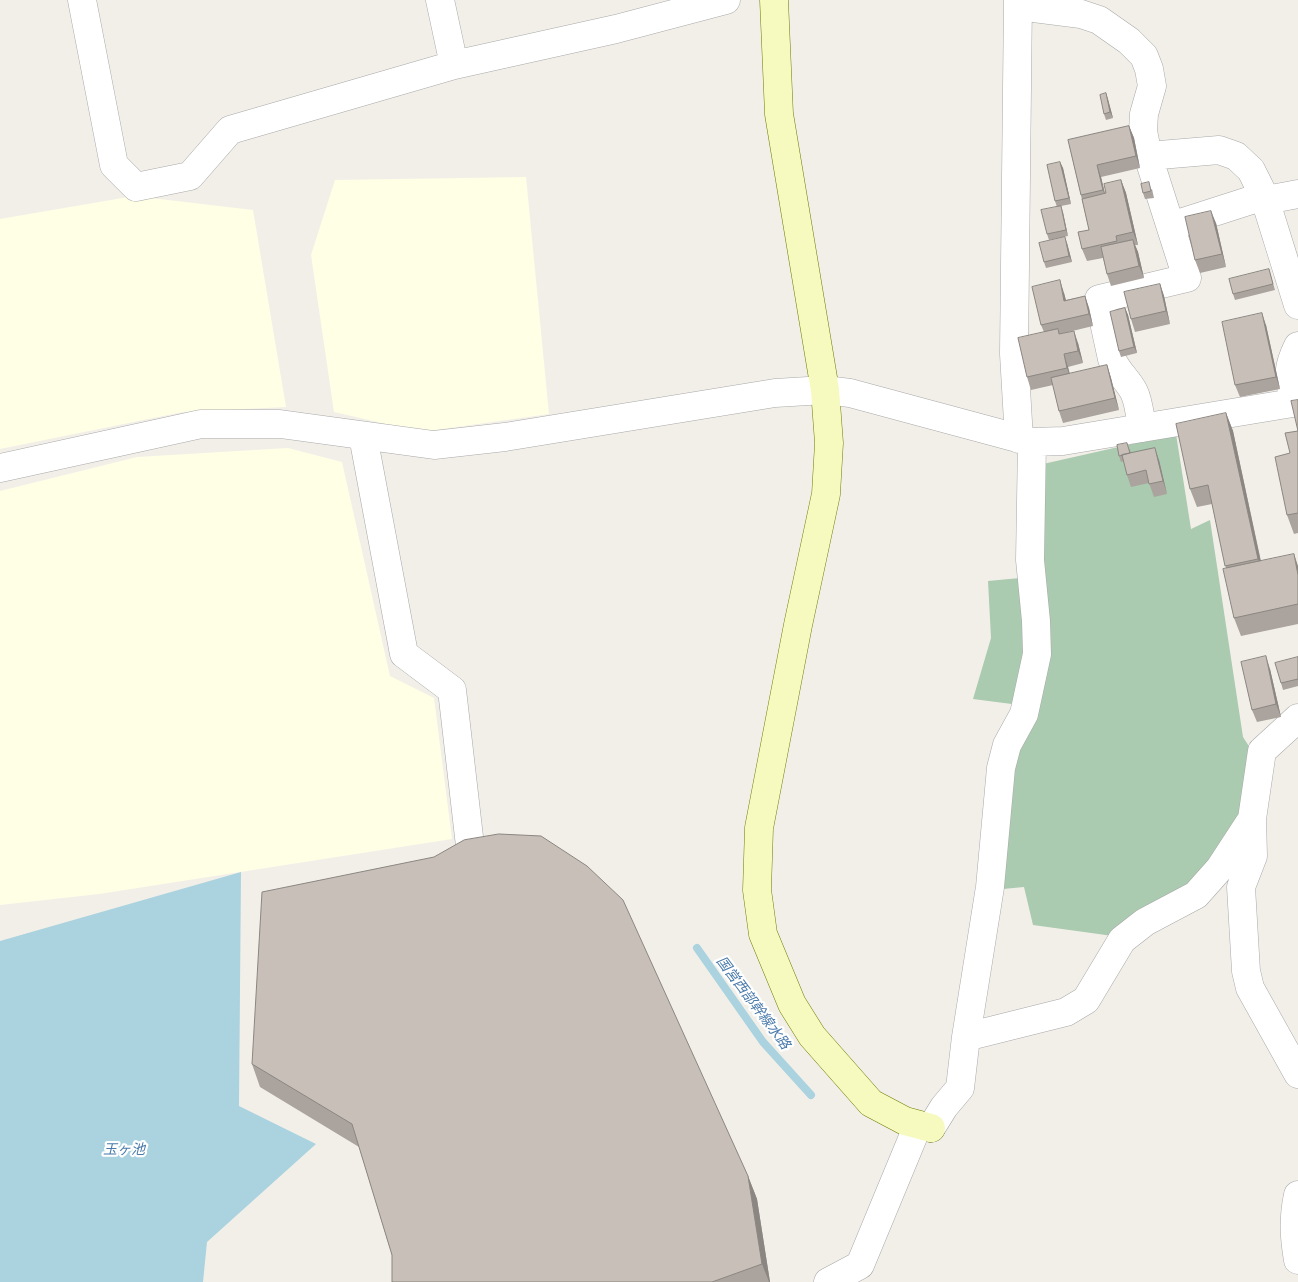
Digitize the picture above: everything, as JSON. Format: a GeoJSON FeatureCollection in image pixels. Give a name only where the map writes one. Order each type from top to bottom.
{"type":"FeatureCollection","features":[{"type":"Feature","properties":{"kind":"street"},"geometry":{"type":"LineString","coordinates":[[82,0],[114,165],[136,187],[190,176],[230,130],[454,65],[616,29],[726,0]]}},
{"type":"Feature","properties":{"kind":"street"},"geometry":{"type":"LineString","coordinates":[[440,0],[454,65]]}},
{"type":"Feature","properties":{"kind":"street"},"geometry":{"type":"LineString","coordinates":[[774,0],[779,114],[825,390],[830,444],[826,494],[798,625],[759,828],[757,890],[763,934],[792,1004],[812,1036],[871,1103],[905,1121],[924,1127]]}},
{"type":"Feature","properties":{"kind":"street"},"geometry":{"type":"LineString","coordinates":[[828,1282],[860,1266],[924,1127],[960,1088],[966,1037],[990,887],[1001,768],[1007,745],[1024,714],[1037,654],[1030,560],[1026,440],[1014,354],[1018,3],[1081,14],[1099,20],[1129,42],[1144,56],[1149,69],[1152,86],[1144,114],[1143,132],[1148,156],[1187,278],[1099,299],[1112,359],[1135,393],[1142,428]]}},
{"type":"Feature","properties":{"kind":"street"},"geometry":{"type":"LineString","coordinates":[[1148,156],[1219,150],[1236,156],[1251,170],[1265,198],[1298,305]]}},
{"type":"Feature","properties":{"kind":"street"},"geometry":{"type":"LineString","coordinates":[[1171,226],[1265,198],[1298,194]]}},
{"type":"Feature","properties":{"kind":"street"},"geometry":{"type":"LineString","coordinates":[[0,468],[201,424],[280,424],[434,445],[505,437],[775,393],[825,390],[850,393],[1026,440],[1063,441],[1296,402],[1288,374],[1291,360],[1298,346]]}},
{"type":"Feature","properties":{"kind":"street"},"geometry":{"type":"LineString","coordinates":[[363,436],[404,654],[452,690],[472,863]]}},
{"type":"Feature","properties":{"kind":"street"},"geometry":{"type":"LineString","coordinates":[[1298,718],[1262,751],[1252,819],[1253,856],[1241,887],[1246,971],[1250,988],[1298,1074]]}},
{"type":"Feature","properties":{"kind":"street"},"geometry":{"type":"LineString","coordinates":[[966,1037],[1066,1012],[1086,1000],[1122,940],[1145,922],[1196,894],[1220,868],[1252,819]]}},
{"type":"Feature","properties":{"kind":"street"},"geometry":{"type":"LineString","coordinates":[[1267,1018],[1298,1030]]}},
{"type":"Feature","properties":{"kind":"street"},"geometry":{"type":"LineString","coordinates":[[1298,1195],[1294,1213],[1294,1239],[1298,1260]]}},
{"type":"Feature","properties":{"kind":"shaded area"},"geometry":{"type":"Polygon","coordinates":[[[526,177],[549,414],[421,432],[334,412],[311,255],[335,180],[526,177]]]}},
{"type":"Feature","properties":{"kind":"shaded area"},"geometry":{"type":"Polygon","coordinates":[[[134,196],[253,210],[286,407],[183,412],[0,449],[0,219],[134,196]]]}},
{"type":"Feature","properties":{"kind":"shaded area"},"geometry":{"type":"Polygon","coordinates":[[[1176,434],[1191,529],[1210,520],[1243,737],[1254,754],[1243,816],[1189,890],[1113,936],[1033,925],[1024,887],[1003,889],[1003,808],[1019,747],[1035,707],[973,699],[991,638],[988,581],[1041,576],[1043,464],[1176,434]]]}},
{"type":"Feature","properties":{"kind":"shaded area"},"geometry":{"type":"Polygon","coordinates":[[[288,448],[342,462],[390,676],[434,698],[452,839],[99,894],[0,905],[0,491],[137,457],[288,448]]]}},
{"type":"Feature","properties":{"kind":"water","name":"玉ヶ池"},"geometry":{"type":"Polygon","coordinates":[[[241,872],[239,1106],[316,1144],[207,1242],[203,1282],[0,1282],[0,941],[241,872]]]}},
{"type":"Feature","properties":{"kind":"building"},"geometry":{"type":"Polygon","coordinates":[[[1106,93],[1110,112],[1104,114],[1100,95],[1106,93]]]}},
{"type":"Feature","properties":{"kind":"building"},"geometry":{"type":"Polygon","coordinates":[[[1129,126],[1136,156],[1097,165],[1103,190],[1081,195],[1068,140],[1129,126]]]}},
{"type":"Feature","properties":{"kind":"building"},"geometry":{"type":"Polygon","coordinates":[[[1060,162],[1069,198],[1055,201],[1047,165],[1060,162]]]}},
{"type":"Feature","properties":{"kind":"building"},"geometry":{"type":"Polygon","coordinates":[[[1121,180],[1133,232],[1116,236],[1117,241],[1082,249],[1078,232],[1089,230],[1082,199],[1106,193],[1104,184],[1121,180]]]}},
{"type":"Feature","properties":{"kind":"building"},"geometry":{"type":"Polygon","coordinates":[[[1149,182],[1151,191],[1143,193],[1141,184],[1149,182]]]}},
{"type":"Feature","properties":{"kind":"building"},"geometry":{"type":"Polygon","coordinates":[[[1061,206],[1066,230],[1047,234],[1041,210],[1061,206]]]}},
{"type":"Feature","properties":{"kind":"building"},"geometry":{"type":"Polygon","coordinates":[[[1211,211],[1222,254],[1195,260],[1185,217],[1211,211]]]}},
{"type":"Feature","properties":{"kind":"building"},"geometry":{"type":"Polygon","coordinates":[[[1065,237],[1069,256],[1044,262],[1039,243],[1065,237]]]}},
{"type":"Feature","properties":{"kind":"building"},"geometry":{"type":"Polygon","coordinates":[[[1133,240],[1139,266],[1107,274],[1101,247],[1133,240]]]}},
{"type":"Feature","properties":{"kind":"building"},"geometry":{"type":"Polygon","coordinates":[[[1269,269],[1273,284],[1233,294],[1229,279],[1269,269]]]}},
{"type":"Feature","properties":{"kind":"building"},"geometry":{"type":"Polygon","coordinates":[[[1060,280],[1064,301],[1085,296],[1089,314],[1041,325],[1032,287],[1060,280]]]}},
{"type":"Feature","properties":{"kind":"building"},"geometry":{"type":"Polygon","coordinates":[[[1160,284],[1166,311],[1131,319],[1124,292],[1160,284]]]}},
{"type":"Feature","properties":{"kind":"building"},"geometry":{"type":"Polygon","coordinates":[[[1125,308],[1134,347],[1119,351],[1110,312],[1125,308]]]}},
{"type":"Feature","properties":{"kind":"building"},"geometry":{"type":"Polygon","coordinates":[[[1262,313],[1276,377],[1235,385],[1222,322],[1262,313]]]}},
{"type":"Feature","properties":{"kind":"building"},"geometry":{"type":"Polygon","coordinates":[[[1058,329],[1059,334],[1074,331],[1078,351],[1064,354],[1067,368],[1027,377],[1018,338],[1058,329]]]}},
{"type":"Feature","properties":{"kind":"building"},"geometry":{"type":"Polygon","coordinates":[[[1107,365],[1115,398],[1059,411],[1051,378],[1107,365]]]}},
{"type":"Feature","properties":{"kind":"building"},"geometry":{"type":"Polygon","coordinates":[[[1298,400],[1298,431],[1291,401],[1298,400]]]}},
{"type":"Feature","properties":{"kind":"building"},"geometry":{"type":"Polygon","coordinates":[[[1226,413],[1258,559],[1225,566],[1208,485],[1190,489],[1176,424],[1226,413]]]}},
{"type":"Feature","properties":{"kind":"building"},"geometry":{"type":"Polygon","coordinates":[[[1298,431],[1298,513],[1287,515],[1275,457],[1290,453],[1285,433],[1298,431]]]}},
{"type":"Feature","properties":{"kind":"building"},"geometry":{"type":"Polygon","coordinates":[[[1127,443],[1130,453],[1119,456],[1117,445],[1127,443]]]}},
{"type":"Feature","properties":{"kind":"building"},"geometry":{"type":"Polygon","coordinates":[[[1155,448],[1163,481],[1149,484],[1146,470],[1127,475],[1122,455],[1155,448]]]}},
{"type":"Feature","properties":{"kind":"building"},"geometry":{"type":"Polygon","coordinates":[[[1294,554],[1298,575],[1298,604],[1234,618],[1223,569],[1294,554]]]}},
{"type":"Feature","properties":{"kind":"building"},"geometry":{"type":"Polygon","coordinates":[[[1266,656],[1276,704],[1252,710],[1241,662],[1266,656]]]}},
{"type":"Feature","properties":{"kind":"building"},"geometry":{"type":"Polygon","coordinates":[[[1298,657],[1298,679],[1281,683],[1275,663],[1298,657]]]}},
{"type":"Feature","properties":{"kind":"building"},"geometry":{"type":"Polygon","coordinates":[[[499,834],[541,836],[587,866],[623,900],[748,1176],[762,1264],[712,1282],[392,1282],[392,1255],[352,1124],[252,1064],[262,892],[434,857],[464,840],[499,834]]]}},
{"type":"Feature","properties":{"kind":"waterway","name":"国営西部幹線水路"},"geometry":{"type":"LineString","coordinates":[[697,948],[763,1042],[811,1095]]}}]}
